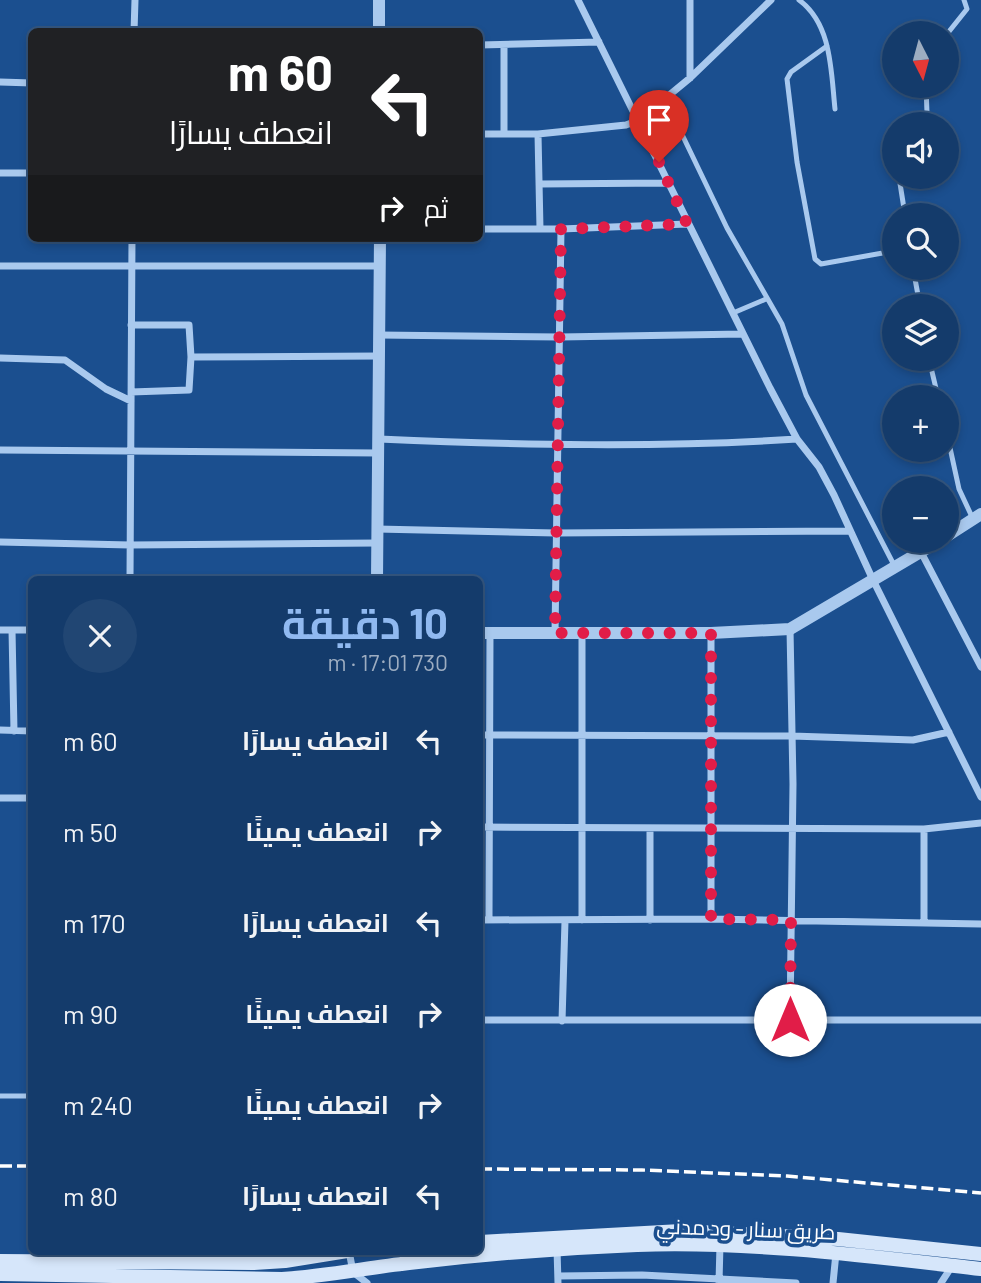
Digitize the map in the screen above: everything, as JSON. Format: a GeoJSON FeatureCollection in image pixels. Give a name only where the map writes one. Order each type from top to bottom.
{"type":"FeatureCollection","features":[{"type":"Feature","properties":{"kind":"main road","name":"طريق سنار - ود مدني"},"geometry":{"type":"LineString","coordinates":[[509,1247],[639,1232],[720,1232],[861,1241],[981,1254]]}},
{"type":"Feature","properties":{"kind":"main road"},"geometry":{"type":"LineString","coordinates":[[483,1243],[509,1247]]}},
{"type":"Feature","properties":{"kind":"main road","name":"طريق سنار - ود مدني"},"geometry":{"type":"LineString","coordinates":[[509,1247],[557,1249],[720,1245],[836,1252],[981,1269]]}},
{"type":"Feature","properties":{"kind":"main road"},"geometry":{"type":"LineString","coordinates":[[483,1251],[509,1247]]}},
{"type":"Feature","properties":{"kind":"main road"},"geometry":{"type":"LineString","coordinates":[[0,1261],[213,1264],[285,1261],[318,1255]]}},
{"type":"Feature","properties":{"kind":"main road"},"geometry":{"type":"LineString","coordinates":[[0,1274],[321,1280],[353,1272],[459,1255]]}},
{"type":"Feature","properties":{"kind":"street"},"geometry":{"type":"LineString","coordinates":[[134,28],[135,0]]}},
{"type":"Feature","properties":{"kind":"street"},"geometry":{"type":"LineString","coordinates":[[379,0],[379,28]]}},
{"type":"Feature","properties":{"kind":"street"},"geometry":{"type":"LineString","coordinates":[[578,0],[639,120],[687,224],[797,439],[818,467],[981,797]]}},
{"type":"Feature","properties":{"kind":"street"},"geometry":{"type":"LineString","coordinates":[[690,0],[690,78]]}},
{"type":"Feature","properties":{"kind":"street"},"geometry":{"type":"LineString","coordinates":[[483,134],[538,134],[613,128],[639,120],[690,78],[771,0]]}},
{"type":"Feature","properties":{"kind":"street"},"geometry":{"type":"LineString","coordinates":[[483,45],[599,42]]}},
{"type":"Feature","properties":{"kind":"street"},"geometry":{"type":"LineString","coordinates":[[503,45],[505,134]]}},
{"type":"Feature","properties":{"kind":"street"},"geometry":{"type":"LineString","coordinates":[[0,82],[28,83]]}},
{"type":"Feature","properties":{"kind":"street"},"geometry":{"type":"LineString","coordinates":[[538,134],[540,229]]}},
{"type":"Feature","properties":{"kind":"street"},"geometry":{"type":"LineString","coordinates":[[0,173],[28,173]]}},
{"type":"Feature","properties":{"kind":"street"},"geometry":{"type":"LineString","coordinates":[[539,184],[668,183]]}},
{"type":"Feature","properties":{"kind":"street"},"geometry":{"type":"LineString","coordinates":[[483,229],[687,224]]}},
{"type":"Feature","properties":{"kind":"street"},"geometry":{"type":"LineString","coordinates":[[555,633],[561,229]]}},
{"type":"Feature","properties":{"kind":"street"},"geometry":{"type":"LineString","coordinates":[[130,576],[132,242]]}},
{"type":"Feature","properties":{"kind":"street"},"geometry":{"type":"LineString","coordinates":[[377,576],[380,242]]}},
{"type":"Feature","properties":{"kind":"street"},"geometry":{"type":"LineString","coordinates":[[0,265],[380,266]]}},
{"type":"Feature","properties":{"kind":"street"},"geometry":{"type":"LineString","coordinates":[[131,325],[190,325],[191,357],[189,390],[131,392]]}},
{"type":"Feature","properties":{"kind":"street"},"geometry":{"type":"LineString","coordinates":[[380,335],[560,337],[743,334]]}},
{"type":"Feature","properties":{"kind":"street"},"geometry":{"type":"LineString","coordinates":[[191,357],[380,356]]}},
{"type":"Feature","properties":{"kind":"street"},"geometry":{"type":"LineString","coordinates":[[0,358],[65,360],[106,389],[131,401]]}},
{"type":"Feature","properties":{"kind":"street"},"geometry":{"type":"LineString","coordinates":[[0,450],[558,445],[797,439]]}},
{"type":"Feature","properties":{"kind":"street"},"geometry":{"type":"LineString","coordinates":[[959,528],[977,516]]}},
{"type":"Feature","properties":{"kind":"street"},"geometry":{"type":"LineString","coordinates":[[377,529],[556,533],[850,531]]}},
{"type":"Feature","properties":{"kind":"street"},"geometry":{"type":"LineString","coordinates":[[0,542],[130,545],[377,543]]}},
{"type":"Feature","properties":{"kind":"street"},"geometry":{"type":"LineString","coordinates":[[489,920],[490,735],[485,634],[711,633],[790,629],[919,553]]}},
{"type":"Feature","properties":{"kind":"street"},"geometry":{"type":"LineString","coordinates":[[922,553],[981,667]]}},
{"type":"Feature","properties":{"kind":"street"},"geometry":{"type":"LineString","coordinates":[[790,629],[793,829],[790,1020]]}},
{"type":"Feature","properties":{"kind":"street"},"geometry":{"type":"LineString","coordinates":[[0,630],[28,630]]}},
{"type":"Feature","properties":{"kind":"street"},"geometry":{"type":"LineString","coordinates":[[12,630],[14,731]]}},
{"type":"Feature","properties":{"kind":"street"},"geometry":{"type":"LineString","coordinates":[[582,632],[582,920]]}},
{"type":"Feature","properties":{"kind":"street"},"geometry":{"type":"LineString","coordinates":[[711,633],[711,919]]}},
{"type":"Feature","properties":{"kind":"street"},"geometry":{"type":"LineString","coordinates":[[0,730],[28,731]]}},
{"type":"Feature","properties":{"kind":"street"},"geometry":{"type":"LineString","coordinates":[[483,735],[792,736],[913,740],[949,732]]}},
{"type":"Feature","properties":{"kind":"street"},"geometry":{"type":"LineString","coordinates":[[0,798],[28,798]]}},
{"type":"Feature","properties":{"kind":"street"},"geometry":{"type":"LineString","coordinates":[[483,827],[924,829],[981,823]]}},
{"type":"Feature","properties":{"kind":"street"},"geometry":{"type":"LineString","coordinates":[[650,829],[650,920]]}},
{"type":"Feature","properties":{"kind":"street"},"geometry":{"type":"LineString","coordinates":[[924,829],[924,923]]}},
{"type":"Feature","properties":{"kind":"street"},"geometry":{"type":"LineString","coordinates":[[483,920],[711,919],[981,924]]}},
{"type":"Feature","properties":{"kind":"street"},"geometry":{"type":"LineString","coordinates":[[562,1021],[565,921]]}},
{"type":"Feature","properties":{"kind":"street"},"geometry":{"type":"LineString","coordinates":[[483,1020],[981,1020]]}},
{"type":"Feature","properties":{"kind":"street"},"geometry":{"type":"LineString","coordinates":[[719,1281],[720,1245]]}},
{"type":"Feature","properties":{"kind":"street"},"geometry":{"type":"LineString","coordinates":[[557,1249],[558,1279],[642,1275],[796,1283]]}},
{"type":"Feature","properties":{"kind":"street"},"geometry":{"type":"LineString","coordinates":[[833,1283],[836,1252]]}},
{"type":"Feature","properties":{"kind":"street"},"geometry":{"type":"LineString","coordinates":[[321,1280],[323,1255]]}},
{"type":"Feature","properties":{"kind":"street"},"geometry":{"type":"LineString","coordinates":[[349,1255],[353,1272],[367,1283]]}},
{"type":"Feature","properties":{"kind":"street"},"geometry":{"type":"LineString","coordinates":[[941,1283],[952,1266]]}},
{"type":"Feature","properties":{"kind":"lane"},"geometry":{"type":"LineString","coordinates":[[799,0],[819,23],[827,46],[835,109]]}},
{"type":"Feature","properties":{"kind":"lane"},"geometry":{"type":"LineString","coordinates":[[959,21],[967,9],[964,0]]}},
{"type":"Feature","properties":{"kind":"lane"},"geometry":{"type":"LineString","coordinates":[[827,46],[791,72],[787,79],[797,162],[815,259],[821,264],[882,253]]}},
{"type":"Feature","properties":{"kind":"lane"},"geometry":{"type":"LineString","coordinates":[[665,99],[727,228],[782,324],[806,395],[895,568]]}},
{"type":"Feature","properties":{"kind":"lane"},"geometry":{"type":"LineString","coordinates":[[733,313],[766,299]]}},
{"type":"Feature","properties":{"kind":"lane"},"geometry":{"type":"LineString","coordinates":[[953,462],[959,489],[977,516]]}},
{"type":"Feature","properties":{"kind":"lane"},"geometry":{"type":"LineString","coordinates":[[0,1096],[28,1096]]}},
{"type":"Feature","properties":{"kind":"railway"},"geometry":{"type":"LineString","coordinates":[[0,1166],[28,1166]]}},
{"type":"Feature","properties":{"kind":"railway"},"geometry":{"type":"LineString","coordinates":[[483,1169],[642,1170],[787,1176],[981,1193]]}},
{"type":"Feature","properties":{"kind":"route"},"geometry":{"type":"LineString","coordinates":[[659,162],[687,224],[561,229],[555,633],[711,633],[711,919],[791,920],[790,1020]]}}]}
